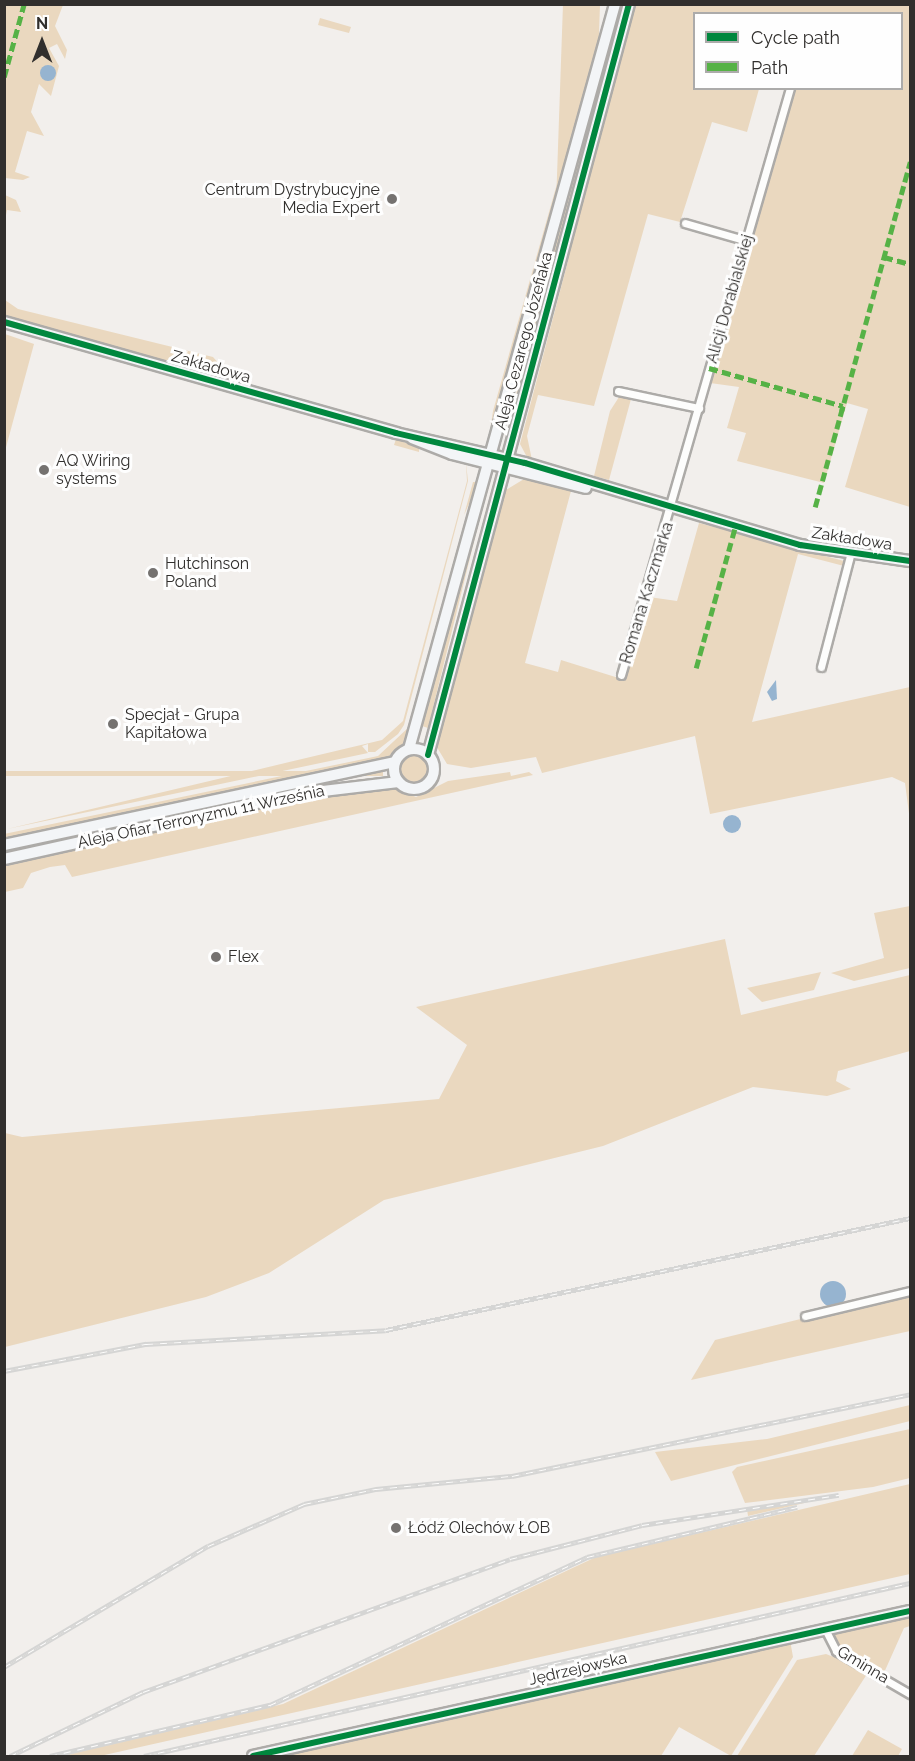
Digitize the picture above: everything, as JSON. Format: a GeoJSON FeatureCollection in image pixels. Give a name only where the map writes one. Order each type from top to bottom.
{"type":"FeatureCollection","features":[{"type":"Feature","properties":{"kind":"street","name":"Aleja Cezarego Józefiaka"},"geometry":{"type":"LineString","coordinates":[[409,749],[615,4]]}},
{"type":"Feature","properties":{"kind":"street","name":"Aleja Cezarego Józefiaka"},"geometry":{"type":"LineString","coordinates":[[429,755],[504,463],[630,4]]}},
{"type":"Feature","properties":{"kind":"street","name":"Alicji Dorabialskiej"},"geometry":{"type":"LineString","coordinates":[[672,510],[744,240],[789,90]]}},
{"type":"Feature","properties":{"kind":"street"},"geometry":{"type":"LineString","coordinates":[[685,223],[744,240]]}},
{"type":"Feature","properties":{"kind":"street","name":"Zakładowa"},"geometry":{"type":"LineString","coordinates":[[4,322],[672,510],[850,556],[910,561]]}},
{"type":"Feature","properties":{"kind":"street"},"geometry":{"type":"LineString","coordinates":[[618,391],[699,408]]}},
{"type":"Feature","properties":{"kind":"street","name":"Romana Kaczmarka"},"geometry":{"type":"LineString","coordinates":[[621,675],[672,510]]}},
{"type":"Feature","properties":{"kind":"street"},"geometry":{"type":"LineString","coordinates":[[821,667],[850,556]]}},
{"type":"Feature","properties":{"kind":"street"},"geometry":{"type":"LineString","coordinates":[[409,749],[429,755],[434,767],[430,782],[414,790],[398,782],[394,762],[409,749]]}},
{"type":"Feature","properties":{"kind":"street","name":"Aleja Ofiar Terroryzmu 11 Września"},"geometry":{"type":"LineString","coordinates":[[4,845],[394,762]]}},
{"type":"Feature","properties":{"kind":"street","name":"Aleja Ofiar Terroryzmu 11 Września"},"geometry":{"type":"LineString","coordinates":[[4,859],[298,794],[398,782]]}},
{"type":"Feature","properties":{"kind":"street"},"geometry":{"type":"LineString","coordinates":[[806,1316],[910,1291]]}},
{"type":"Feature","properties":{"kind":"street","name":"Jędrzejowska"},"geometry":{"type":"LineString","coordinates":[[253,1756],[910,1611]]}},
{"type":"Feature","properties":{"kind":"street","name":"Gminna"},"geometry":{"type":"LineString","coordinates":[[825,1629],[836,1651],[910,1694]]}},
{"type":"Feature","properties":{"kind":"shaded area"},"geometry":{"type":"Polygon","coordinates":[[[563,4],[600,5],[591,261],[554,260],[563,4]]]}},
{"type":"Feature","properties":{"kind":"shaded area"},"geometry":{"type":"Polygon","coordinates":[[[4,5],[63,5],[55,26],[67,50],[65,59],[57,44],[49,48],[59,66],[51,96],[39,84],[31,112],[44,136],[27,131],[15,172],[30,177],[23,180],[5,178],[4,5]]]}},
{"type":"Feature","properties":{"kind":"shaded area"},"geometry":{"type":"Polygon","coordinates":[[[619,5],[625,5],[507,436],[530,331],[619,5]]]}},
{"type":"Feature","properties":{"kind":"shaded area"},"geometry":{"type":"Polygon","coordinates":[[[635,5],[910,5],[910,507],[845,487],[868,409],[847,403],[824,483],[737,461],[746,433],[727,428],[739,387],[710,383],[793,90],[903,90],[903,12],[693,12],[693,90],[759,90],[747,132],[712,122],[680,222],[648,214],[594,406],[538,395],[527,436],[532,460],[559,468],[528,459],[520,444],[635,5]]]}},
{"type":"Feature","properties":{"kind":"shaded area"},"geometry":{"type":"Polygon","coordinates":[[[320,18],[351,27],[349,33],[318,25],[320,18]]]}},
{"type":"Feature","properties":{"kind":"shaded area"},"geometry":{"type":"Polygon","coordinates":[[[591,63],[589,83],[490,431],[493,411],[591,63]]]}},
{"type":"Feature","properties":{"kind":"shaded area"},"geometry":{"type":"Polygon","coordinates":[[[5,195],[16,200],[21,212],[7,210],[5,220],[5,195]]]}},
{"type":"Feature","properties":{"kind":"shaded area"},"geometry":{"type":"Polygon","coordinates":[[[5,300],[18,309],[213,357],[221,366],[208,374],[5,318],[5,300]]]}},
{"type":"Feature","properties":{"kind":"shaded area"},"geometry":{"type":"Polygon","coordinates":[[[4,334],[34,344],[5,451],[4,334]]]}},
{"type":"Feature","properties":{"kind":"shaded area"},"geometry":{"type":"Polygon","coordinates":[[[619,397],[631,399],[609,480],[594,476],[610,411],[619,397]]]}},
{"type":"Feature","properties":{"kind":"shaded area"},"geometry":{"type":"Polygon","coordinates":[[[396,439],[419,448],[419,452],[394,445],[396,439]]]}},
{"type":"Feature","properties":{"kind":"shaded area"},"geometry":{"type":"Polygon","coordinates":[[[453,459],[466,463],[468,481],[404,725],[398,734],[375,752],[368,752],[368,744],[362,746],[368,753],[7,829],[382,740],[403,721],[467,481],[466,464],[453,459]]]}},
{"type":"Feature","properties":{"kind":"shaded area"},"geometry":{"type":"Polygon","coordinates":[[[524,479],[571,491],[525,663],[558,672],[561,660],[625,680],[649,597],[677,601],[699,523],[844,561],[844,566],[798,554],[752,722],[910,687],[910,821],[905,783],[892,777],[710,814],[695,736],[542,773],[536,757],[471,768],[447,764],[435,744],[476,589],[506,490],[524,479]]]}},
{"type":"Feature","properties":{"kind":"shaded area"},"geometry":{"type":"Polygon","coordinates":[[[473,482],[479,482],[464,515],[473,482]]]}},
{"type":"Feature","properties":{"kind":"shaded area"},"geometry":{"type":"Polygon","coordinates":[[[488,485],[428,728],[422,726],[488,485]]]}},
{"type":"Feature","properties":{"kind":"shaded area"},"geometry":{"type":"Polygon","coordinates":[[[459,544],[459,558],[414,724],[410,723],[459,544]]]}},
{"type":"Feature","properties":{"kind":"shaded area"},"geometry":{"type":"Polygon","coordinates":[[[409,727],[407,740],[387,759],[5,840],[4,834],[378,756],[409,727]]]}},
{"type":"Feature","properties":{"kind":"shaded area"},"geometry":{"type":"Polygon","coordinates":[[[414,755],[424,759],[428,769],[424,779],[414,783],[404,779],[400,769],[404,759],[414,755]]]}},
{"type":"Feature","properties":{"kind":"shaded area"},"geometry":{"type":"Polygon","coordinates":[[[4,771],[383,771],[383,776],[4,776],[4,771]]]}},
{"type":"Feature","properties":{"kind":"shaded area"},"geometry":{"type":"Polygon","coordinates":[[[510,772],[511,776],[529,772],[533,775],[72,877],[65,865],[50,867],[31,873],[23,888],[5,892],[4,865],[298,799],[391,787],[416,797],[448,781],[510,772]]]}},
{"type":"Feature","properties":{"kind":"shaded area"},"geometry":{"type":"Polygon","coordinates":[[[910,906],[910,968],[854,981],[831,973],[884,958],[874,913],[910,906]]]}},
{"type":"Feature","properties":{"kind":"shaded area"},"geometry":{"type":"Polygon","coordinates":[[[725,939],[741,1015],[910,975],[910,1051],[838,1071],[836,1081],[851,1089],[827,1096],[753,1087],[603,1146],[384,1200],[269,1273],[206,1297],[5,1347],[5,1133],[22,1137],[439,1099],[467,1045],[416,1007],[725,939]]]}},
{"type":"Feature","properties":{"kind":"shaded area"},"geometry":{"type":"Polygon","coordinates":[[[821,972],[814,990],[762,1002],[747,988],[821,972]]]}},
{"type":"Feature","properties":{"kind":"shaded area"},"geometry":{"type":"Polygon","coordinates":[[[910,1292],[910,1331],[691,1380],[715,1340],[910,1292]]]}},
{"type":"Feature","properties":{"kind":"shaded area"},"geometry":{"type":"Polygon","coordinates":[[[910,1405],[910,1421],[671,1481],[655,1452],[767,1439],[910,1405]]]}},
{"type":"Feature","properties":{"kind":"shaded area"},"geometry":{"type":"Polygon","coordinates":[[[910,1429],[910,1478],[873,1487],[745,1503],[732,1472],[737,1467],[910,1429]]]}},
{"type":"Feature","properties":{"kind":"shaded area"},"geometry":{"type":"Polygon","coordinates":[[[910,1484],[910,1574],[100,1756],[61,1756],[283,1704],[596,1557],[910,1484]]]}},
{"type":"Feature","properties":{"kind":"shaded area"},"geometry":{"type":"Polygon","coordinates":[[[826,1498],[748,1516],[747,1509],[826,1498]]]}},
{"type":"Feature","properties":{"kind":"shaded area"},"geometry":{"type":"Polygon","coordinates":[[[910,1616],[910,1626],[904,1628],[883,1675],[838,1649],[830,1633],[910,1616]]]}},
{"type":"Feature","properties":{"kind":"shaded area"},"geometry":{"type":"Polygon","coordinates":[[[790,1640],[793,1657],[731,1756],[679,1727],[661,1756],[272,1756],[790,1640]]]}},
{"type":"Feature","properties":{"kind":"shaded area"},"geometry":{"type":"Polygon","coordinates":[[[826,1654],[869,1671],[814,1756],[737,1756],[797,1660],[826,1654]]]}},
{"type":"Feature","properties":{"kind":"shaded area"},"geometry":{"type":"Polygon","coordinates":[[[868,1730],[902,1749],[898,1756],[852,1756],[868,1730]]]}},
{"type":"Feature","properties":{"kind":"water"},"geometry":{"type":"Polygon","coordinates":[[[45,65],[51,65],[56,73],[54,79],[45,81],[40,76],[40,70],[45,65]]]}},
{"type":"Feature","properties":{"kind":"water"},"geometry":{"type":"Polygon","coordinates":[[[776,680],[777,699],[772,701],[767,692],[776,680]]]}},
{"type":"Feature","properties":{"kind":"water"},"geometry":{"type":"Polygon","coordinates":[[[732,815],[738,818],[741,824],[738,830],[732,833],[726,830],[723,824],[726,818],[732,815]]]}},
{"type":"Feature","properties":{"kind":"water"},"geometry":{"type":"Polygon","coordinates":[[[833,1281],[842,1285],[846,1294],[842,1303],[833,1307],[824,1303],[820,1294],[824,1285],[833,1281]]]}},
{"type":"Feature","properties":{"kind":"railway"},"geometry":{"type":"LineString","coordinates":[[4,1371],[146,1344],[386,1330],[910,1218]]}},
{"type":"Feature","properties":{"kind":"railway"},"geometry":{"type":"LineString","coordinates":[[4,1667],[208,1546],[304,1504],[376,1489],[512,1476],[910,1394]]}},
{"type":"Feature","properties":{"kind":"railway"},"geometry":{"type":"LineString","coordinates":[[10,1756],[143,1692],[510,1559],[642,1525],[839,1495]]}},
{"type":"Feature","properties":{"kind":"railway"},"geometry":{"type":"LineString","coordinates":[[50,1756],[270,1705],[587,1557],[797,1507]]}},
{"type":"Feature","properties":{"kind":"railway"},"geometry":{"type":"LineString","coordinates":[[144,1756],[910,1583]]}},
{"type":"Feature","properties":{"kind":"marked path"},"geometry":{"type":"LineString","coordinates":[[4,77],[24,4]]}},
{"type":"Feature","properties":{"kind":"marked path"},"geometry":{"type":"LineString","coordinates":[[815,507],[910,162]]}},
{"type":"Feature","properties":{"kind":"marked path"},"geometry":{"type":"LineString","coordinates":[[884,257],[910,264]]}},
{"type":"Feature","properties":{"kind":"marked path"},"geometry":{"type":"LineString","coordinates":[[709,368],[843,406],[842,411]]}},
{"type":"Feature","properties":{"kind":"marked path"},"geometry":{"type":"LineString","coordinates":[[696,668],[735,527]]}},
{"type":"Feature","properties":{"kind":"cycle path"},"geometry":{"type":"LineString","coordinates":[[428,755],[629,4]]}},
{"type":"Feature","properties":{"kind":"cycle path"},"geometry":{"type":"LineString","coordinates":[[4,322],[396,433],[525,463],[800,545],[910,561]]}},
{"type":"Feature","properties":{"kind":"cycle path"},"geometry":{"type":"LineString","coordinates":[[253,1756],[910,1611]]}},
{"type":"Feature","properties":{"kind":"place","name":"Centrum Dystrybucyjne Media Expert"},"geometry":{"type":"Point","coordinates":[392,199]}},
{"type":"Feature","properties":{"kind":"place","name":"AQ Wiring systems"},"geometry":{"type":"Point","coordinates":[44,470]}},
{"type":"Feature","properties":{"kind":"place","name":"Hutchinson Poland"},"geometry":{"type":"Point","coordinates":[153,573]}},
{"type":"Feature","properties":{"kind":"place","name":"Specjał - Grupa Kapitałowa"},"geometry":{"type":"Point","coordinates":[113,724]}},
{"type":"Feature","properties":{"kind":"place","name":"Flex"},"geometry":{"type":"Point","coordinates":[216,957]}},
{"type":"Feature","properties":{"kind":"place","name":"Łódź Olechów ŁOB"},"geometry":{"type":"Point","coordinates":[396,1528]}}]}
